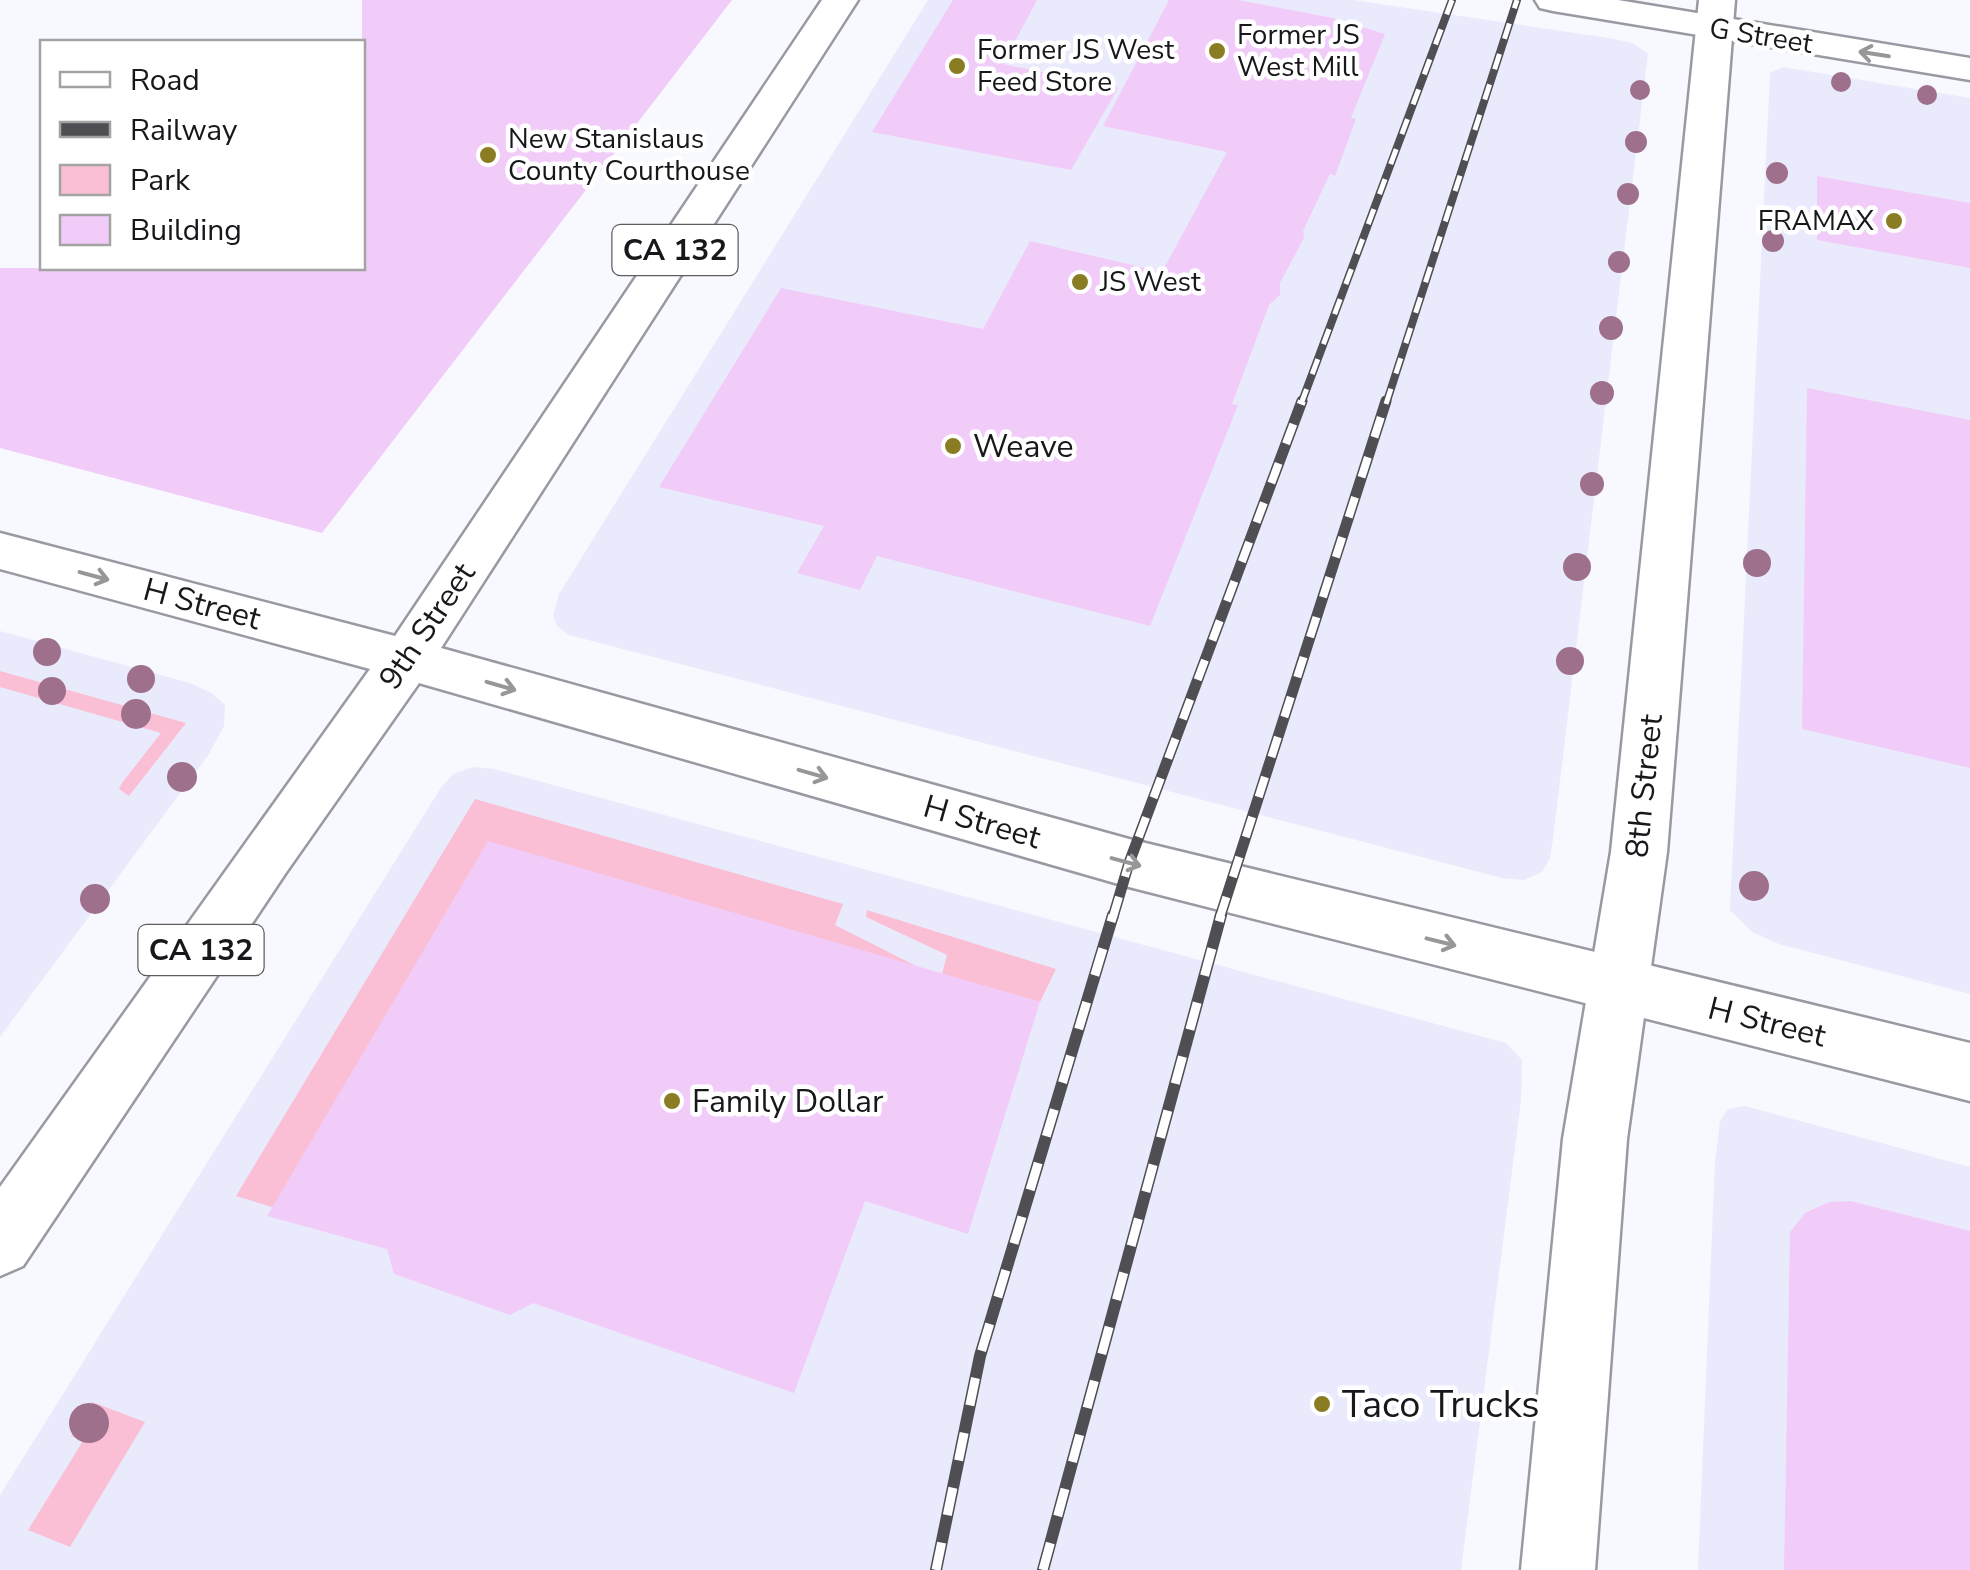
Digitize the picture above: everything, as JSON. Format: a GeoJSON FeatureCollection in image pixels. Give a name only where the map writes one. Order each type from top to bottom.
{"type":"FeatureCollection","features":[{"type":"Feature","properties":{"kind":"main road","name":"9th Street"},"geometry":{"type":"LineString","coordinates":[[0,1243],[265,857],[407,659],[840,0]]}},
{"type":"Feature","properties":{"kind":"main road","name":"G Street"},"geometry":{"type":"LineString","coordinates":[[1552,0],[1716,15],[1970,69]]}},
{"type":"Feature","properties":{"kind":"main road","name":"8th Street"},"geometry":{"type":"LineString","coordinates":[[1558,1570],[1595,1139],[1639,852],[1716,15]]}},
{"type":"Feature","properties":{"kind":"main road","name":"H Street"},"geometry":{"type":"LineString","coordinates":[[0,550],[407,659],[1146,867],[1970,1072]]}},
{"type":"Feature","properties":{"kind":"shaded area"},"geometry":{"type":"Polygon","coordinates":[[[928,0],[1353,0],[1615,39],[1648,53],[1553,839],[1550,858],[1542,872],[1524,880],[1502,878],[569,635],[557,626],[553,616],[559,594],[928,0]]]}},
{"type":"Feature","properties":{"kind":"shaded area"},"geometry":{"type":"Polygon","coordinates":[[[1783,67],[1970,98],[1970,994],[1779,944],[1752,932],[1730,910],[1770,73],[1783,67]]]}},
{"type":"Feature","properties":{"kind":"shaded area"},"geometry":{"type":"Polygon","coordinates":[[[0,631],[190,683],[225,705],[224,726],[209,754],[0,1037],[0,631]]]}},
{"type":"Feature","properties":{"kind":"shaded area"},"geometry":{"type":"Polygon","coordinates":[[[473,767],[494,769],[1506,1043],[1522,1060],[1521,1101],[1461,1570],[0,1570],[0,1495],[440,789],[453,774],[473,767]]]}},
{"type":"Feature","properties":{"kind":"shaded area"},"geometry":{"type":"Polygon","coordinates":[[[1745,1106],[1970,1167],[1970,1570],[1698,1570],[1715,1162],[1720,1121],[1728,1109],[1745,1106]]]}},
{"type":"Feature","properties":{"kind":"green space"},"geometry":{"type":"Polygon","coordinates":[[[0,671],[186,723],[129,796],[119,789],[122,783],[161,733],[0,687],[0,671]]]}},
{"type":"Feature","properties":{"kind":"green space"},"geometry":{"type":"Polygon","coordinates":[[[475,799],[843,904],[835,925],[916,966],[272,1207],[236,1196],[475,799]]]}},
{"type":"Feature","properties":{"kind":"green space"},"geometry":{"type":"Polygon","coordinates":[[[867,910],[1056,969],[1040,1002],[942,974],[947,955],[866,917],[867,910]]]}},
{"type":"Feature","properties":{"kind":"green space"},"geometry":{"type":"Polygon","coordinates":[[[92,1402],[145,1422],[70,1547],[28,1530],[83,1441],[71,1436],[92,1402]]]}},
{"type":"Feature","properties":{"kind":"building","name":"New Stanislaus County Courthouse"},"geometry":{"type":"Polygon","coordinates":[[[362,0],[732,0],[322,533],[0,448],[0,268],[365,270],[362,0]]]}},
{"type":"Feature","properties":{"kind":"building"},"geometry":{"type":"Polygon","coordinates":[[[953,0],[1037,0],[1003,64],[1118,88],[1071,170],[872,132],[953,0]]]}},
{"type":"Feature","properties":{"kind":"building","name":"Weave"},"geometry":{"type":"Polygon","coordinates":[[[1169,0],[1238,0],[1333,18],[1385,34],[1351,118],[1356,119],[1335,176],[1330,174],[1303,231],[1304,238],[1280,283],[1280,295],[1269,305],[1232,404],[1238,405],[1150,626],[877,556],[860,590],[797,573],[824,526],[659,487],[781,288],[983,329],[1030,241],[1162,272],[1227,152],[1103,126],[1169,0]]]}},
{"type":"Feature","properties":{"kind":"building","name":"FRAMAX"},"geometry":{"type":"Polygon","coordinates":[[[1817,176],[1970,203],[1970,268],[1817,240],[1817,176]]]}},
{"type":"Feature","properties":{"kind":"building"},"geometry":{"type":"Polygon","coordinates":[[[1807,388],[1970,420],[1970,768],[1802,729],[1807,388]]]}},
{"type":"Feature","properties":{"kind":"building","name":"Family Dollar"},"geometry":{"type":"Polygon","coordinates":[[[488,841],[1040,1002],[968,1234],[865,1201],[794,1393],[533,1303],[510,1315],[394,1274],[387,1249],[267,1216],[488,841]]]}},
{"type":"Feature","properties":{"kind":"building"},"geometry":{"type":"Polygon","coordinates":[[[1850,1201],[1970,1231],[1970,1570],[1784,1570],[1790,1232],[1805,1213],[1829,1202],[1850,1201]]]}},
{"type":"Feature","properties":{"kind":"railway"},"geometry":{"type":"LineString","coordinates":[[1301,404],[1452,0]]}},
{"type":"Feature","properties":{"kind":"railway"},"geometry":{"type":"LineString","coordinates":[[1386,404],[1517,0]]}},
{"type":"Feature","properties":{"kind":"railway"},"geometry":{"type":"LineString","coordinates":[[1113,917],[1129,863],[1302,401]]}},
{"type":"Feature","properties":{"kind":"railway"},"geometry":{"type":"LineString","coordinates":[[1220,917],[1386,401]]}},
{"type":"Feature","properties":{"kind":"railway"},"geometry":{"type":"LineString","coordinates":[[936,1570],[980,1356],[1113,915]]}},
{"type":"Feature","properties":{"kind":"railway"},"geometry":{"type":"LineString","coordinates":[[1043,1570],[1221,915]]}},
{"type":"Feature","properties":{"kind":"place","name":"Former JS West Mill"},"geometry":{"type":"Point","coordinates":[1217,51]}},
{"type":"Feature","properties":{"kind":"place","name":"Former JS West Feed Store"},"geometry":{"type":"Point","coordinates":[957,66]}},
{"type":"Feature","properties":{"kind":"place","name":"New Stanislaus County Courthouse"},"geometry":{"type":"Point","coordinates":[488,155]}},
{"type":"Feature","properties":{"kind":"place","name":"FRAMAX"},"geometry":{"type":"Point","coordinates":[1894,221]}},
{"type":"Feature","properties":{"kind":"place","name":"JS West"},"geometry":{"type":"Point","coordinates":[1080,282]}},
{"type":"Feature","properties":{"kind":"place","name":"Weave"},"geometry":{"type":"Point","coordinates":[953,446]}},
{"type":"Feature","properties":{"kind":"place","name":"Family Dollar"},"geometry":{"type":"Point","coordinates":[672,1101]}},
{"type":"Feature","properties":{"kind":"place","name":"Taco Trucks"},"geometry":{"type":"Point","coordinates":[1322,1404]}}]}
